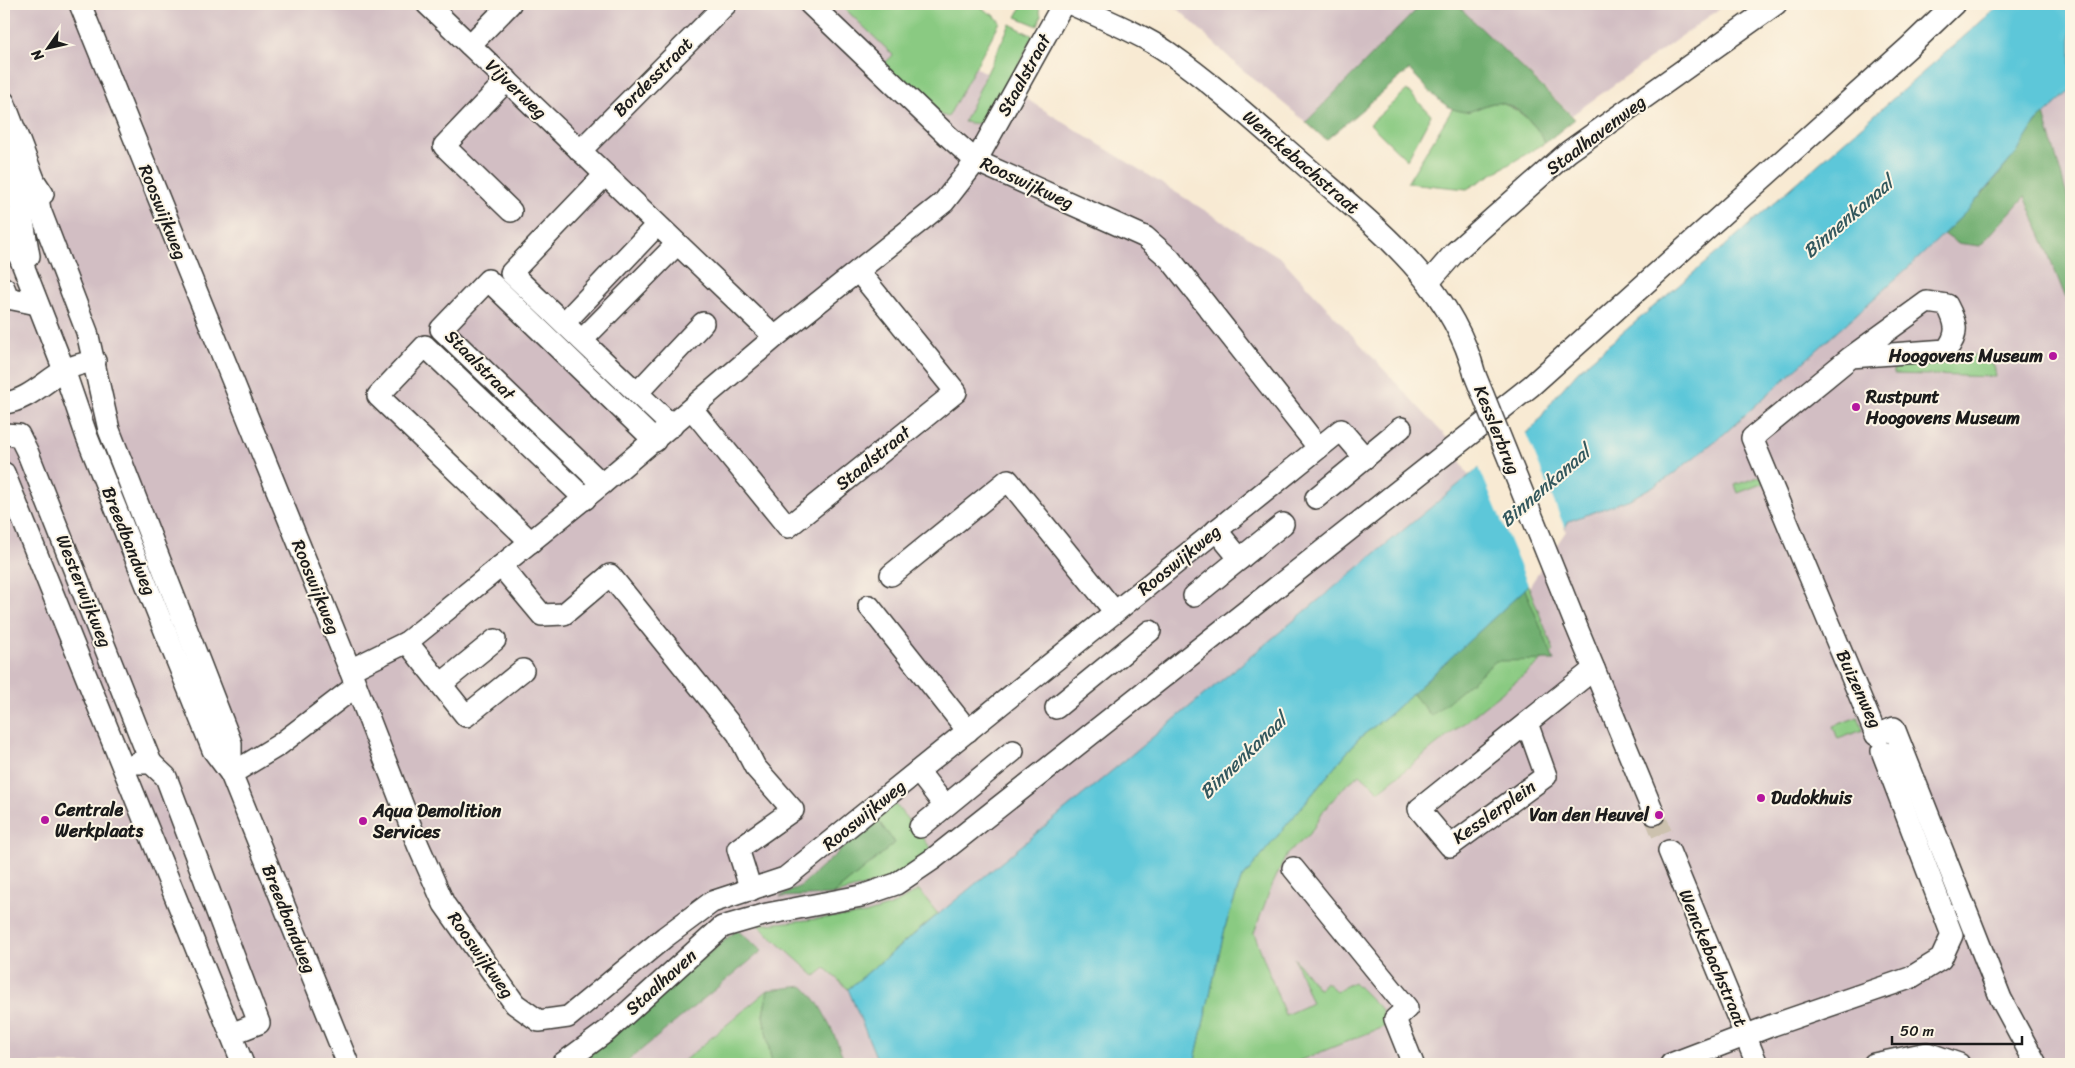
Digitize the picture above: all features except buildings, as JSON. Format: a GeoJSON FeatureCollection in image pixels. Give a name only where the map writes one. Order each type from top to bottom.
{"type":"FeatureCollection","features":[{"type":"Feature","properties":{"kind":"street","name":"Rooswijkweg"},"geometry":{"type":"LineString","coordinates":[[80,4],[353,678],[418,845],[444,904],[515,1004],[539,1020],[568,1016],[665,937],[712,902],[785,878],[1318,447],[1342,430],[1364,458]]}},
{"type":"Feature","properties":{"kind":"street","name":"Vijverweg"},"geometry":{"type":"LineString","coordinates":[[427,4],[774,337]]}},
{"type":"Feature","properties":{"kind":"street"},"geometry":{"type":"LineString","coordinates":[[470,45],[510,4]]}},
{"type":"Feature","properties":{"kind":"street","name":"Bordesstraat"},"geometry":{"type":"LineString","coordinates":[[580,151],[726,4]]}},
{"type":"Feature","properties":{"kind":"street","name":"Rooswijkweg"},"geometry":{"type":"LineString","coordinates":[[810,4],[976,161],[1145,237],[1170,259],[1318,447]]}},
{"type":"Feature","properties":{"kind":"street","name":"Staalstraat"},"geometry":{"type":"LineString","coordinates":[[230,774],[279,745],[353,678],[407,642],[532,542],[655,441],[774,337],[944,202],[976,161],[1063,4]]}},
{"type":"Feature","properties":{"kind":"street","name":"Wenckebachstraat"},"geometry":{"type":"LineString","coordinates":[[1071,4],[1167,52],[1226,97],[1392,242],[1429,282],[1451,317],[1469,353],[1475,376]]}},
{"type":"Feature","properties":{"kind":"street","name":"Staalhavenweg"},"geometry":{"type":"LineString","coordinates":[[1429,282],[1455,252],[1568,152],[1776,4]]}},
{"type":"Feature","properties":{"kind":"street","name":"Staalhaven"},"geometry":{"type":"LineString","coordinates":[[562,1064],[607,1031],[722,927],[767,914],[861,896],[896,884],[933,859],[1531,386],[1902,54],[1954,4]]}},
{"type":"Feature","properties":{"kind":"street"},"geometry":{"type":"LineString","coordinates":[[506,80],[444,146],[511,211]]}},
{"type":"Feature","properties":{"kind":"street","name":"Breedbandweg"},"geometry":{"type":"LineString","coordinates":[[4,102],[21,178],[29,257],[40,285],[37,304]]}},
{"type":"Feature","properties":{"kind":"street","name":"Breedbandweg"},"geometry":{"type":"LineString","coordinates":[[4,144],[40,210],[87,332],[109,430],[231,743],[230,774]]}},
{"type":"Feature","properties":{"kind":"street"},"geometry":{"type":"LineString","coordinates":[[605,174],[511,273],[672,426]]}},
{"type":"Feature","properties":{"kind":"street","name":"Breedbandweg"},"geometry":{"type":"LineString","coordinates":[[4,217],[64,370],[87,437],[213,750],[230,774],[348,1064]]}},
{"type":"Feature","properties":{"kind":"street"},"geometry":{"type":"LineString","coordinates":[[564,323],[657,225]]}},
{"type":"Feature","properties":{"kind":"street"},"geometry":{"type":"LineString","coordinates":[[582,340],[676,244]]}},
{"type":"Feature","properties":{"kind":"street"},"geometry":{"type":"LineString","coordinates":[[4,265],[11,271],[19,293],[37,304]]}},
{"type":"Feature","properties":{"kind":"street","name":"Staalstraat"},"geometry":{"type":"LineString","coordinates":[[692,409],[788,527],[956,392],[858,271]]}},
{"type":"Feature","properties":{"kind":"street","name":"Staalstraat"},"geometry":{"type":"LineString","coordinates":[[602,484],[440,329],[488,280],[655,441]]}},
{"type":"Feature","properties":{"kind":"street"},"geometry":{"type":"LineString","coordinates":[[4,288],[8,298],[37,304]]}},
{"type":"Feature","properties":{"kind":"street"},"geometry":{"type":"LineString","coordinates":[[637,392],[703,323]]}},
{"type":"Feature","properties":{"kind":"street","name":"Staalstraat"},"geometry":{"type":"LineString","coordinates":[[532,542],[378,396],[425,346],[585,499]]}},
{"type":"Feature","properties":{"kind":"street","name":"Buizenweg"},"geometry":{"type":"LineString","coordinates":[[1851,357],[1752,438],[1876,735],[1894,728],[2001,999],[2036,1064]]}},
{"type":"Feature","properties":{"kind":"street"},"geometry":{"type":"LineString","coordinates":[[4,403],[40,389],[64,370],[95,361]]}},
{"type":"Feature","properties":{"kind":"street","name":"Kesslerbrug"},"geometry":{"type":"LineString","coordinates":[[1475,376],[1594,669]]}},
{"type":"Feature","properties":{"kind":"street"},"geometry":{"type":"LineString","coordinates":[[1316,498],[1401,428]]}},
{"type":"Feature","properties":{"kind":"street","name":"Westerwijkweg"},"geometry":{"type":"LineString","coordinates":[[4,434],[19,435],[28,451],[151,763],[166,777],[259,1023],[231,1034]]}},
{"type":"Feature","properties":{"kind":"street","name":"Westerwijkweg"},"geometry":{"type":"LineString","coordinates":[[4,473],[243,1064]]}},
{"type":"Feature","properties":{"kind":"street"},"geometry":{"type":"LineString","coordinates":[[892,575],[1008,480],[1115,612]]}},
{"type":"Feature","properties":{"kind":"street"},"geometry":{"type":"LineString","coordinates":[[1194,596],[1283,524]]}},
{"type":"Feature","properties":{"kind":"street"},"geometry":{"type":"LineString","coordinates":[[1216,530],[1240,559]]}},
{"type":"Feature","properties":{"kind":"street"},"geometry":{"type":"LineString","coordinates":[[501,566],[542,615],[564,614],[610,575],[738,734],[756,767],[793,810],[738,848],[750,890]]}},
{"type":"Feature","properties":{"kind":"street"},"geometry":{"type":"LineString","coordinates":[[869,606],[968,731]]}},
{"type":"Feature","properties":{"kind":"street"},"geometry":{"type":"LineString","coordinates":[[1056,708],[1150,631]]}},
{"type":"Feature","properties":{"kind":"street"},"geometry":{"type":"LineString","coordinates":[[441,684],[495,640]]}},
{"type":"Feature","properties":{"kind":"street"},"geometry":{"type":"LineString","coordinates":[[407,642],[466,716],[523,670]]}},
{"type":"Feature","properties":{"kind":"street"},"geometry":{"type":"LineString","coordinates":[[1594,669],[1654,814]]}},
{"type":"Feature","properties":{"kind":"street","name":"Kesslerplein"},"geometry":{"type":"LineString","coordinates":[[1527,723],[1546,776],[1450,846],[1419,809],[1594,669]]}},
{"type":"Feature","properties":{"kind":"street"},"geometry":{"type":"LineString","coordinates":[[920,827],[1013,751]]}},
{"type":"Feature","properties":{"kind":"street"},"geometry":{"type":"LineString","coordinates":[[1671,1064],[1910,978],[1941,959],[1952,935],[1882,751]]}},
{"type":"Feature","properties":{"kind":"street"},"geometry":{"type":"LineString","coordinates":[[121,763],[151,763]]}},
{"type":"Feature","properties":{"kind":"street"},"geometry":{"type":"LineString","coordinates":[[918,771],[945,806]]}},
{"type":"Feature","properties":{"kind":"street","name":"Wenckebachstraat"},"geometry":{"type":"LineString","coordinates":[[1669,851],[1757,1064]]}},
{"type":"Feature","properties":{"kind":"street"},"geometry":{"type":"LineString","coordinates":[[1294,868],[1407,1008],[1395,1019],[1413,1064]]}},
{"type":"Feature","properties":{"kind":"street"},"geometry":{"type":"LineString","coordinates":[[1874,1064],[1927,1053],[1959,1064]]}},
{"type":"Feature","properties":{"kind":"shaded area"},"geometry":{"type":"Polygon","coordinates":[[[4,4],[896,4],[945,48],[1281,258],[1447,438],[1487,508],[2071,58],[2071,1064],[4,1064],[4,4]]]}},
{"type":"Feature","properties":{"kind":"shaded area"},"geometry":{"type":"Polygon","coordinates":[[[1173,4],[1422,4],[1306,122],[1238,66],[1173,4]]]}},
{"type":"Feature","properties":{"kind":"shaded area"},"geometry":{"type":"Polygon","coordinates":[[[1456,4],[1726,4],[1572,115],[1456,4]]]}},
{"type":"Feature","properties":{"kind":"green space"},"geometry":{"type":"Polygon","coordinates":[[[840,4],[974,4],[995,16],[1000,22],[948,117],[941,115],[883,65],[893,55],[840,4]]]}},
{"type":"Feature","properties":{"kind":"green space"},"geometry":{"type":"Polygon","coordinates":[[[1023,4],[1038,4],[1041,16],[1038,26],[1016,17],[1023,4]]]}},
{"type":"Feature","properties":{"kind":"green space"},"geometry":{"type":"Polygon","coordinates":[[[1422,4],[1456,4],[1575,119],[1545,143],[1530,120],[1514,108],[1506,104],[1497,103],[1471,111],[1459,111],[1438,99],[1409,70],[1326,140],[1306,122],[1422,4]]]}},
{"type":"Feature","properties":{"kind":"green space"},"geometry":{"type":"Polygon","coordinates":[[[1010,24],[1033,36],[1009,84],[987,119],[980,123],[964,122],[1010,24]]]}},
{"type":"Feature","properties":{"kind":"green space"},"geometry":{"type":"Polygon","coordinates":[[[1407,90],[1431,115],[1407,160],[1370,124],[1407,90]]]}},
{"type":"Feature","properties":{"kind":"green space"},"geometry":{"type":"Polygon","coordinates":[[[1497,102],[1512,108],[1525,117],[1537,129],[1545,143],[1467,189],[1407,183],[1453,108],[1464,111],[1497,102]]]}},
{"type":"Feature","properties":{"kind":"green space"},"geometry":{"type":"Polygon","coordinates":[[[2044,114],[2071,210],[2071,311],[2025,196],[1980,246],[1957,243],[1944,234],[1991,184],[2044,114]]]}},
{"type":"Feature","properties":{"kind":"green space"},"geometry":{"type":"Polygon","coordinates":[[[1975,355],[1994,365],[1996,377],[1894,374],[1893,364],[1975,355]]]}},
{"type":"Feature","properties":{"kind":"green space"},"geometry":{"type":"Polygon","coordinates":[[[1761,476],[1764,483],[1738,493],[1735,485],[1761,476]]]}},
{"type":"Feature","properties":{"kind":"green space"},"geometry":{"type":"Polygon","coordinates":[[[1528,585],[1554,651],[1379,791],[1360,774],[1344,787],[1323,811],[1310,834],[1287,854],[1270,890],[1254,933],[1285,1015],[1312,1003],[1294,958],[1319,990],[1326,982],[1336,991],[1354,982],[1381,1009],[1388,1025],[1291,1064],[1194,1064],[1226,924],[1241,880],[1358,739],[1391,713],[1528,585]]]}},
{"type":"Feature","properties":{"kind":"green space"},"geometry":{"type":"Polygon","coordinates":[[[1525,589],[1554,660],[1496,661],[1431,716],[1412,693],[1525,589]]]}},
{"type":"Feature","properties":{"kind":"green space"},"geometry":{"type":"Polygon","coordinates":[[[1858,717],[1863,730],[1838,739],[1833,726],[1858,717]]]}},
{"type":"Feature","properties":{"kind":"green space"},"geometry":{"type":"Polygon","coordinates":[[[895,804],[935,853],[911,873],[832,895],[895,843],[876,818],[895,804]]]}},
{"type":"Feature","properties":{"kind":"green space"},"geometry":{"type":"Polygon","coordinates":[[[876,818],[895,843],[832,895],[780,897],[802,885],[876,818]]]}},
{"type":"Feature","properties":{"kind":"green space"},"geometry":{"type":"Polygon","coordinates":[[[919,890],[938,914],[848,989],[825,968],[815,976],[758,925],[865,914],[891,906],[919,890]]]}},
{"type":"Feature","properties":{"kind":"green space"},"geometry":{"type":"Polygon","coordinates":[[[737,930],[762,951],[624,1064],[574,1064],[737,930]]]}},
{"type":"Feature","properties":{"kind":"green space"},"geometry":{"type":"Polygon","coordinates":[[[803,986],[823,1012],[846,1064],[772,1064],[763,1015],[768,990],[803,986]]]}},
{"type":"Feature","properties":{"kind":"green space"},"geometry":{"type":"Polygon","coordinates":[[[768,990],[763,1015],[772,1064],[680,1064],[768,990]]]}},
{"type":"Feature","properties":{"kind":"water","name":"Binnenkanaal"},"geometry":{"type":"Polygon","coordinates":[[[2001,4],[2071,4],[2071,90],[2036,122],[2017,152],[1968,210],[1923,254],[1724,434],[1668,478],[1630,499],[1569,521],[1525,589],[1391,713],[1358,739],[1241,880],[1226,924],[1194,1064],[879,1064],[848,989],[1476,470],[1534,427],[1555,397],[1580,369],[1718,252],[2001,4]]]}},
{"type":"Feature","properties":{"kind":"pier"},"geometry":{"type":"Polygon","coordinates":[[[1525,431],[1566,531],[1529,587],[1478,465],[1525,431]]]}},
{"type":"Feature","properties":{"kind":"tunnel"},"geometry":{"type":"LineString","coordinates":[[1654,814],[1669,851]]}},
{"type":"Feature","properties":{"kind":"place","name":"Hoogovens Museum"},"geometry":{"type":"Point","coordinates":[2053,356]}},
{"type":"Feature","properties":{"kind":"place","name":"Rustpunt Hoogovens Museum"},"geometry":{"type":"Point","coordinates":[1856,407]}},
{"type":"Feature","properties":{"kind":"place","name":"Dudokhuis"},"geometry":{"type":"Point","coordinates":[1761,798]}},
{"type":"Feature","properties":{"kind":"place","name":"Van den Heuvel"},"geometry":{"type":"Point","coordinates":[1659,815]}},
{"type":"Feature","properties":{"kind":"place","name":"Centrale Werkplaats"},"geometry":{"type":"Point","coordinates":[45,820]}},
{"type":"Feature","properties":{"kind":"place","name":"Aqua Demolition Services"},"geometry":{"type":"Point","coordinates":[363,821]}}]}
